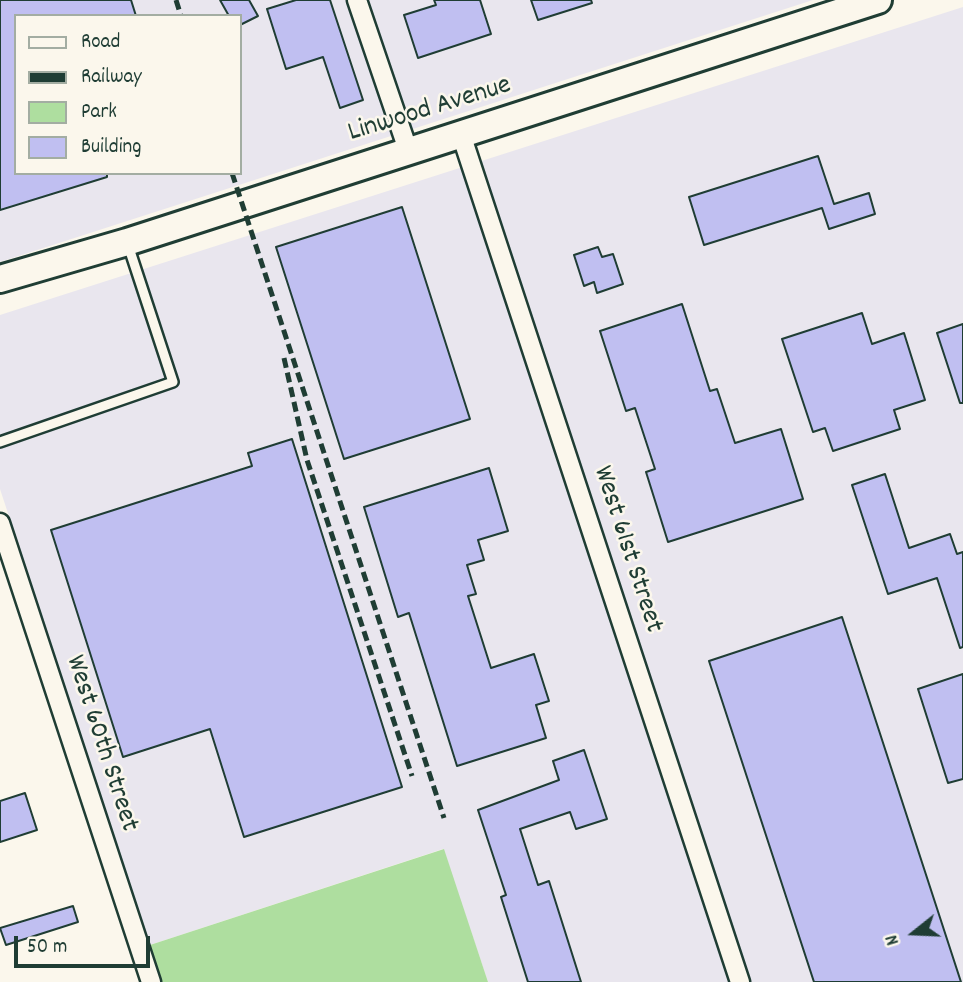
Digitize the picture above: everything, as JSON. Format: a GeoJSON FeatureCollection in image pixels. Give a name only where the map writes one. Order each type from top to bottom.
{"type":"FeatureCollection","features":[{"type":"Feature","properties":{"kind":"main road","name":"Linwood Avenue"},"geometry":{"type":"LineString","coordinates":[[0,279],[127,242],[878,0]]}},
{"type":"Feature","properties":{"kind":"street"},"geometry":{"type":"LineString","coordinates":[[357,0],[408,150]]}},
{"type":"Feature","properties":{"kind":"street","name":"West 61st Street"},"geometry":{"type":"LineString","coordinates":[[461,134],[740,982]]}},
{"type":"Feature","properties":{"kind":"street","name":"West 60th Street"},"geometry":{"type":"LineString","coordinates":[[0,523],[151,982]]}},
{"type":"Feature","properties":{"kind":"lane"},"geometry":{"type":"LineString","coordinates":[[0,442],[173,382],[127,242]]}},
{"type":"Feature","properties":{"kind":"shaded area"},"geometry":{"type":"Polygon","coordinates":[[[0,0],[813,0],[0,262],[0,0]]]}},
{"type":"Feature","properties":{"kind":"shaded area"},"geometry":{"type":"Polygon","coordinates":[[[963,7],[963,982],[488,982],[443,849],[150,945],[0,489],[0,315],[963,7]]]}},
{"type":"Feature","properties":{"kind":"green space"},"geometry":{"type":"Polygon","coordinates":[[[444,849],[488,982],[162,982],[150,945],[444,849]]]}},
{"type":"Feature","properties":{"kind":"building"},"geometry":{"type":"Polygon","coordinates":[[[0,0],[131,0],[135,14],[14,14],[14,175],[107,177],[0,210],[0,0]]]}},
{"type":"Feature","properties":{"kind":"building"},"geometry":{"type":"Polygon","coordinates":[[[220,0],[249,0],[258,16],[242,24],[242,14],[228,14],[220,0]]]}},
{"type":"Feature","properties":{"kind":"building"},"geometry":{"type":"Polygon","coordinates":[[[296,0],[330,0],[363,100],[340,108],[323,57],[286,69],[267,9],[296,0]]]}},
{"type":"Feature","properties":{"kind":"building"},"geometry":{"type":"Polygon","coordinates":[[[434,0],[480,0],[491,34],[418,58],[404,15],[436,5],[434,0]]]}},
{"type":"Feature","properties":{"kind":"building"},"geometry":{"type":"Polygon","coordinates":[[[531,0],[591,0],[592,3],[538,20],[531,0]]]}},
{"type":"Feature","properties":{"kind":"building"},"geometry":{"type":"Polygon","coordinates":[[[818,156],[834,204],[869,193],[875,214],[829,229],[822,208],[704,245],[689,197],[818,156]]]}},
{"type":"Feature","properties":{"kind":"building"},"geometry":{"type":"Polygon","coordinates":[[[402,207],[470,419],[344,459],[276,247],[402,207]]]}},
{"type":"Feature","properties":{"kind":"building"},"geometry":{"type":"Polygon","coordinates":[[[598,247],[602,257],[613,254],[623,284],[597,293],[594,282],[584,286],[574,255],[598,247]]]}},
{"type":"Feature","properties":{"kind":"building"},"geometry":{"type":"Polygon","coordinates":[[[682,304],[710,391],[717,389],[735,443],[781,429],[803,499],[668,542],[646,472],[655,469],[635,408],[626,411],[600,331],[682,304]]]}},
{"type":"Feature","properties":{"kind":"building"},"geometry":{"type":"Polygon","coordinates":[[[862,313],[872,344],[904,333],[925,400],[894,410],[900,429],[833,451],[825,428],[813,432],[782,339],[862,313]]]}},
{"type":"Feature","properties":{"kind":"building"},"geometry":{"type":"Polygon","coordinates":[[[963,324],[963,403],[960,403],[937,333],[963,324]]]}},
{"type":"Feature","properties":{"kind":"building"},"geometry":{"type":"Polygon","coordinates":[[[292,439],[402,787],[244,837],[210,729],[123,757],[51,530],[252,466],[248,453],[292,439]]]}},
{"type":"Feature","properties":{"kind":"building"},"geometry":{"type":"Polygon","coordinates":[[[489,468],[508,531],[478,540],[484,560],[467,565],[476,594],[468,596],[491,668],[534,654],[549,701],[536,705],[546,738],[457,766],[409,613],[398,617],[364,507],[489,468]]]}},
{"type":"Feature","properties":{"kind":"building"},"geometry":{"type":"Polygon","coordinates":[[[885,474],[909,548],[950,534],[957,554],[963,552],[963,647],[960,648],[937,578],[888,594],[852,485],[885,474]]]}},
{"type":"Feature","properties":{"kind":"building"},"geometry":{"type":"Polygon","coordinates":[[[842,617],[961,982],[814,982],[709,661],[842,617]]]}},
{"type":"Feature","properties":{"kind":"building"},"geometry":{"type":"Polygon","coordinates":[[[963,674],[963,779],[948,783],[918,689],[963,674]]]}},
{"type":"Feature","properties":{"kind":"building"},"geometry":{"type":"Polygon","coordinates":[[[584,750],[607,819],[576,829],[570,812],[520,829],[538,885],[549,881],[581,982],[528,982],[501,897],[506,895],[478,810],[559,780],[553,761],[584,750]]]}},
{"type":"Feature","properties":{"kind":"building"},"geometry":{"type":"Polygon","coordinates":[[[25,793],[37,830],[0,842],[0,801],[25,793]]]}},
{"type":"Feature","properties":{"kind":"building"},"geometry":{"type":"Polygon","coordinates":[[[73,906],[78,922],[6,945],[0,928],[73,906]]]}},
{"type":"Feature","properties":{"kind":"railway"},"geometry":{"type":"LineString","coordinates":[[176,0],[180,14]]}},
{"type":"Feature","properties":{"kind":"railway"},"geometry":{"type":"LineString","coordinates":[[233,175],[444,818]]}},
{"type":"Feature","properties":{"kind":"railway"},"geometry":{"type":"LineString","coordinates":[[284,358],[307,460],[412,776]]}}]}
